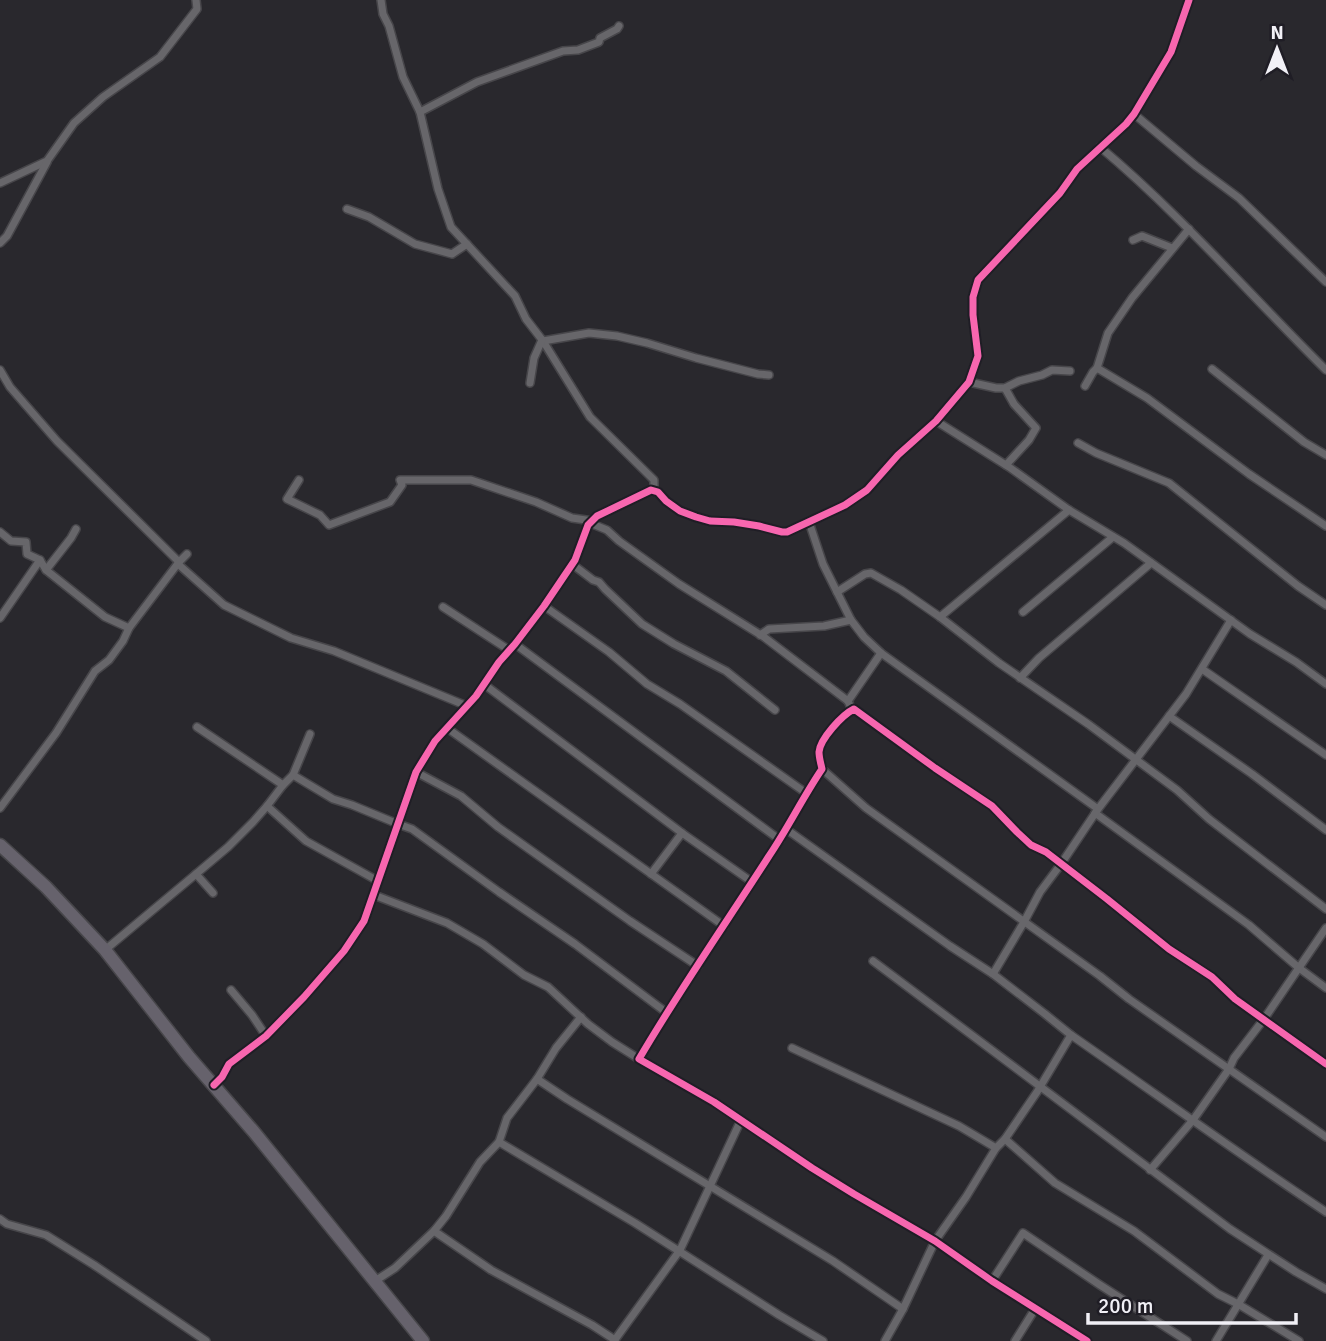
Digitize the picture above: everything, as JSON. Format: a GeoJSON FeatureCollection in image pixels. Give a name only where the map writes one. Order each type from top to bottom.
{"type":"FeatureCollection","features":[{"type":"Feature","properties":{"kind":"highway"},"geometry":{"type":"LineString","coordinates":[[0,845],[46,887],[105,950],[189,1057],[254,1132],[424,1341]]}},
{"type":"Feature","properties":{"kind":"street"},"geometry":{"type":"LineString","coordinates":[[0,243],[7,236],[47,162],[74,123],[103,97],[160,57],[197,9],[196,0]]}},
{"type":"Feature","properties":{"kind":"street"},"geometry":{"type":"LineString","coordinates":[[381,0],[402,76],[420,112],[438,189],[451,227],[514,296],[590,417],[654,480],[654,491]]}},
{"type":"Feature","properties":{"kind":"street"},"geometry":{"type":"LineString","coordinates":[[214,1085],[229,1064],[266,1036],[344,951],[364,921],[416,772],[425,755],[485,685],[499,662],[544,606],[572,564],[591,522],[597,516],[650,490],[658,492],[680,511],[710,521],[734,522],[787,532],[845,505],[867,490],[898,455],[936,421],[969,382],[978,356],[973,297],[978,280],[1060,193],[1077,169],[1134,114],[1171,52],[1189,0]]}},
{"type":"Feature","properties":{"kind":"street"},"geometry":{"type":"LineString","coordinates":[[420,112],[477,82],[563,51],[578,50],[599,42],[600,38],[618,26]]}},
{"type":"Feature","properties":{"kind":"street"},"geometry":{"type":"LineString","coordinates":[[1134,114],[1238,198],[1326,282]]}},
{"type":"Feature","properties":{"kind":"street"},"geometry":{"type":"LineString","coordinates":[[1100,147],[1189,229],[1326,370]]}},
{"type":"Feature","properties":{"kind":"street"},"geometry":{"type":"LineString","coordinates":[[0,183],[47,162]]}},
{"type":"Feature","properties":{"kind":"street"},"geometry":{"type":"LineString","coordinates":[[347,209],[369,217],[415,244],[452,254],[467,244]]}},
{"type":"Feature","properties":{"kind":"street"},"geometry":{"type":"LineString","coordinates":[[1086,386],[1097,368],[1108,333],[1132,298],[1189,229]]}},
{"type":"Feature","properties":{"kind":"street"},"geometry":{"type":"LineString","coordinates":[[1133,240],[1142,236],[1172,248]]}},
{"type":"Feature","properties":{"kind":"street"},"geometry":{"type":"LineString","coordinates":[[543,341],[589,333],[617,336],[769,375]]}},
{"type":"Feature","properties":{"kind":"street"},"geometry":{"type":"LineString","coordinates":[[530,383],[534,358],[543,341]]}},
{"type":"Feature","properties":{"kind":"street"},"geometry":{"type":"LineString","coordinates":[[1097,368],[1147,398],[1249,474],[1326,526]]}},
{"type":"Feature","properties":{"kind":"street"},"geometry":{"type":"LineString","coordinates":[[1213,369],[1304,442],[1326,455]]}},
{"type":"Feature","properties":{"kind":"street"},"geometry":{"type":"LineString","coordinates":[[0,370],[10,387],[57,442],[224,605],[291,638],[334,650],[467,706]]}},
{"type":"Feature","properties":{"kind":"street"},"geometry":{"type":"LineString","coordinates":[[969,382],[1005,388],[1052,370],[1070,371]]}},
{"type":"Feature","properties":{"kind":"street"},"geometry":{"type":"LineString","coordinates":[[1005,388],[1014,404],[1036,428],[1029,440],[1006,465]]}},
{"type":"Feature","properties":{"kind":"street"},"geometry":{"type":"LineString","coordinates":[[936,421],[1113,537],[1326,684]]}},
{"type":"Feature","properties":{"kind":"street"},"geometry":{"type":"LineString","coordinates":[[1078,443],[1170,483],[1298,586],[1326,605]]}},
{"type":"Feature","properties":{"kind":"street"},"geometry":{"type":"LineString","coordinates":[[299,480],[287,499],[320,515],[328,525],[390,502],[402,485],[400,480],[471,480],[536,502],[572,518],[599,525],[679,584],[760,635],[848,701],[852,710],[992,806],[1031,845],[1046,852],[1169,949],[1212,977],[1235,999],[1326,1064]]}},
{"type":"Feature","properties":{"kind":"street"},"geometry":{"type":"LineString","coordinates":[[940,617],[1069,509]]}},
{"type":"Feature","properties":{"kind":"street"},"geometry":{"type":"LineString","coordinates":[[808,522],[823,564],[851,620],[881,653],[1249,925],[1326,988]]}},
{"type":"Feature","properties":{"kind":"street"},"geometry":{"type":"LineString","coordinates":[[46,569],[76,529]]}},
{"type":"Feature","properties":{"kind":"street"},"geometry":{"type":"LineString","coordinates":[[0,532],[11,541],[26,542],[27,554],[40,560],[46,569],[105,617],[129,628]]}},
{"type":"Feature","properties":{"kind":"street"},"geometry":{"type":"LineString","coordinates":[[1023,612],[1113,537]]}},
{"type":"Feature","properties":{"kind":"street"},"geometry":{"type":"LineString","coordinates":[[0,808],[55,733],[95,671],[109,660],[129,628],[187,554]]}},
{"type":"Feature","properties":{"kind":"street"},"geometry":{"type":"LineString","coordinates":[[0,618],[40,560]]}},
{"type":"Feature","properties":{"kind":"street"},"geometry":{"type":"LineString","coordinates":[[572,564],[599,582],[642,624],[726,671],[775,710]]}},
{"type":"Feature","properties":{"kind":"street"},"geometry":{"type":"LineString","coordinates":[[1020,678],[1151,564]]}},
{"type":"Feature","properties":{"kind":"street"},"geometry":{"type":"LineString","coordinates":[[837,592],[865,573],[871,573],[901,590],[1177,790],[1209,819],[1326,909]]}},
{"type":"Feature","properties":{"kind":"street"},"geometry":{"type":"LineString","coordinates":[[544,606],[609,652],[647,684],[680,704],[806,793]]}},
{"type":"Feature","properties":{"kind":"street"},"geometry":{"type":"LineString","coordinates":[[443,607],[512,647],[780,840]]}},
{"type":"Feature","properties":{"kind":"street"},"geometry":{"type":"LineString","coordinates":[[760,635],[769,629],[824,626],[851,620]]}},
{"type":"Feature","properties":{"kind":"street"},"geometry":{"type":"LineString","coordinates":[[993,974],[1040,892],[1096,811],[1186,694],[1231,620]]}},
{"type":"Feature","properties":{"kind":"street"},"geometry":{"type":"LineString","coordinates":[[848,701],[881,653]]}},
{"type":"Feature","properties":{"kind":"street"},"geometry":{"type":"LineString","coordinates":[[1202,669],[1326,755]]}},
{"type":"Feature","properties":{"kind":"street"},"geometry":{"type":"LineString","coordinates":[[485,685],[682,833],[752,882]]}},
{"type":"Feature","properties":{"kind":"street"},"geometry":{"type":"LineString","coordinates":[[852,710],[822,739],[819,752],[822,769],[866,808],[1129,999],[1326,1137]]}},
{"type":"Feature","properties":{"kind":"street"},"geometry":{"type":"LineString","coordinates":[[1169,716],[1326,830]]}},
{"type":"Feature","properties":{"kind":"street"},"geometry":{"type":"LineString","coordinates":[[197,727],[283,785]]}},
{"type":"Feature","properties":{"kind":"street"},"geometry":{"type":"LineString","coordinates":[[447,727],[724,926]]}},
{"type":"Feature","properties":{"kind":"street"},"geometry":{"type":"LineString","coordinates":[[105,950],[228,847],[267,806],[293,775],[310,734]]}},
{"type":"Feature","properties":{"kind":"street"},"geometry":{"type":"LineString","coordinates":[[639,1059],[780,840],[822,769]]}},
{"type":"Feature","properties":{"kind":"street"},"geometry":{"type":"LineString","coordinates":[[416,772],[461,796],[498,827],[698,966]]}},
{"type":"Feature","properties":{"kind":"street"},"geometry":{"type":"LineString","coordinates":[[293,775],[333,799],[412,829],[575,944],[667,1013]]}},
{"type":"Feature","properties":{"kind":"street"},"geometry":{"type":"LineString","coordinates":[[267,806],[306,841],[378,881]]}},
{"type":"Feature","properties":{"kind":"street"},"geometry":{"type":"LineString","coordinates":[[786,829],[993,974],[1071,1035],[1241,1156],[1326,1213]]}},
{"type":"Feature","properties":{"kind":"street"},"geometry":{"type":"LineString","coordinates":[[651,874],[682,833]]}},
{"type":"Feature","properties":{"kind":"street"},"geometry":{"type":"LineString","coordinates":[[196,874],[213,893]]}},
{"type":"Feature","properties":{"kind":"street"},"geometry":{"type":"LineString","coordinates":[[374,895],[447,923],[483,944],[524,975],[548,986],[612,1042],[714,1102],[833,1181],[935,1241],[1085,1340]]}},
{"type":"Feature","properties":{"kind":"street"},"geometry":{"type":"LineString","coordinates":[[1150,1170],[1193,1120],[1326,928]]}},
{"type":"Feature","properties":{"kind":"street"},"geometry":{"type":"LineString","coordinates":[[873,961],[1230,1229],[1326,1289]]}},
{"type":"Feature","properties":{"kind":"street"},"geometry":{"type":"LineString","coordinates":[[231,990],[266,1036]]}},
{"type":"Feature","properties":{"kind":"street"},"geometry":{"type":"LineString","coordinates":[[375,1281],[395,1268],[434,1231],[480,1162],[499,1142],[507,1118],[581,1017]]}},
{"type":"Feature","properties":{"kind":"street"},"geometry":{"type":"LineString","coordinates":[[886,1341],[935,1241],[1040,1086],[1071,1035]]}},
{"type":"Feature","properties":{"kind":"street"},"geometry":{"type":"LineString","coordinates":[[792,1048],[959,1126],[996,1149]]}},
{"type":"Feature","properties":{"kind":"street"},"geometry":{"type":"LineString","coordinates":[[537,1079],[833,1261],[903,1309]]}},
{"type":"Feature","properties":{"kind":"street"},"geometry":{"type":"LineString","coordinates":[[434,1231],[491,1270],[592,1325],[615,1341],[680,1250],[741,1120]]}},
{"type":"Feature","properties":{"kind":"street"},"geometry":{"type":"LineString","coordinates":[[1004,1139],[1055,1183],[1134,1231],[1218,1294],[1299,1341]]}},
{"type":"Feature","properties":{"kind":"street"},"geometry":{"type":"LineString","coordinates":[[499,1142],[680,1250],[823,1341]]}},
{"type":"Feature","properties":{"kind":"street"},"geometry":{"type":"LineString","coordinates":[[0,1219],[7,1224],[46,1235],[206,1341]]}},
{"type":"Feature","properties":{"kind":"street"},"geometry":{"type":"LineString","coordinates":[[992,1281],[1023,1233],[1187,1341]]}},
{"type":"Feature","properties":{"kind":"street"},"geometry":{"type":"LineString","coordinates":[[1216,1341],[1268,1255]]}},
{"type":"Feature","properties":{"kind":"street"},"geometry":{"type":"LineString","coordinates":[[1015,1341],[1035,1309]]}},
{"type":"Feature","properties":{"kind":"cycle path"},"geometry":{"type":"LineString","coordinates":[[214,1085],[229,1064],[266,1036],[344,951],[364,921],[416,772],[435,741],[476,696],[499,662],[544,606],[575,560],[588,525],[597,516],[651,490],[658,492],[680,511],[696,517],[787,532],[845,505],[867,490],[898,455],[936,421],[969,382],[978,356],[973,315],[973,297],[978,280],[1060,193],[1077,169],[1134,114],[1171,52],[1189,0]]}},
{"type":"Feature","properties":{"kind":"cycle path"},"geometry":{"type":"LineString","coordinates":[[1087,1341],[935,1241],[812,1168],[714,1102],[639,1059],[822,769],[820,747],[832,728],[854,709],[992,806],[1031,845],[1046,852],[1169,949],[1212,977],[1235,999],[1326,1064]]}}]}
